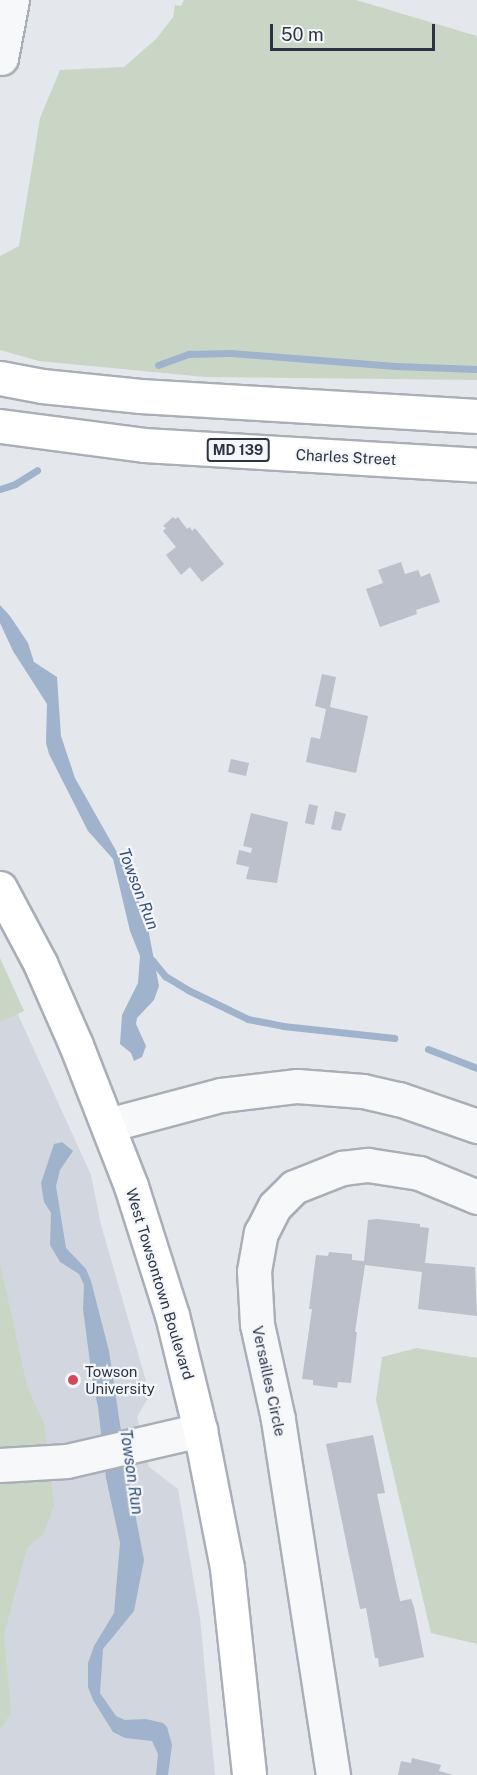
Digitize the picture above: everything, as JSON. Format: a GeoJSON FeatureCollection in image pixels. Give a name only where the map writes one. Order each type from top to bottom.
{"type":"FeatureCollection","features":[{"type":"Feature","properties":{"kind":"main road"},"geometry":{"type":"LineString","coordinates":[[0,378],[42,386],[140,396],[477,416]]}},
{"type":"Feature","properties":{"kind":"main road","name":"Charles Street"},"geometry":{"type":"LineString","coordinates":[[0,426],[144,445],[477,465]]}},
{"type":"Feature","properties":{"kind":"main road","name":"West Towsontown Boulevard"},"geometry":{"type":"LineString","coordinates":[[0,888],[40,963],[108,1125],[160,1275],[200,1430],[226,1568],[249,1775]]}},
{"type":"Feature","properties":{"kind":"street"},"geometry":{"type":"LineString","coordinates":[[1,58],[12,0]]}},
{"type":"Feature","properties":{"kind":"street"},"geometry":{"type":"LineString","coordinates":[[108,1125],[221,1095],[297,1086],[363,1091],[399,1099],[477,1126]]}},
{"type":"Feature","properties":{"kind":"street","name":"Versailles Circle"},"geometry":{"type":"LineString","coordinates":[[333,1775],[278,1419],[257,1324],[254,1271],[261,1233],[275,1206],[294,1187],[342,1168],[368,1165],[420,1173],[477,1197]]}},
{"type":"Feature","properties":{"kind":"street"},"geometry":{"type":"LineString","coordinates":[[0,1465],[67,1461],[200,1430]]}},
{"type":"Feature","properties":{"kind":"shaded area","name":"Towson University"},"geometry":{"type":"Polygon","coordinates":[[[0,975],[91,1175],[101,1225],[148,1388],[148,1398],[137,1417],[149,1467],[178,1489],[200,1618],[215,1775],[0,1775],[0,975]]]}},
{"type":"Feature","properties":{"kind":"green space"},"geometry":{"type":"Polygon","coordinates":[[[184,0],[356,0],[477,36],[477,380],[205,377],[39,361],[0,350],[0,256],[19,246],[40,118],[60,70],[124,67],[156,39],[173,17],[175,5],[181,6],[184,0]]]}},
{"type":"Feature","properties":{"kind":"green space"},"geometry":{"type":"Polygon","coordinates":[[[0,958],[24,1011],[0,1022],[0,958]]]}},
{"type":"Feature","properties":{"kind":"green space"},"geometry":{"type":"Polygon","coordinates":[[[0,1263],[27,1386],[44,1424],[54,1506],[43,1534],[27,1548],[4,1635],[11,1713],[0,1729],[0,1263]]]}},
{"type":"Feature","properties":{"kind":"green space"},"geometry":{"type":"Polygon","coordinates":[[[417,1348],[477,1358],[477,1644],[431,1633],[376,1400],[382,1357],[417,1348]]]}},
{"type":"Feature","properties":{"kind":"water","name":"Towson Run"},"geometry":{"type":"Polygon","coordinates":[[[0,605],[28,643],[34,662],[57,677],[61,736],[75,778],[127,870],[147,923],[159,986],[154,1000],[137,1018],[136,1024],[146,1046],[142,1057],[134,1061],[131,1053],[120,1044],[122,1015],[138,983],[140,956],[130,931],[113,859],[88,831],[49,754],[46,743],[47,704],[13,651],[0,623],[0,605]]]}},
{"type":"Feature","properties":{"kind":"water","name":"Towson Run"},"geometry":{"type":"Polygon","coordinates":[[[62,1142],[73,1151],[60,1170],[56,1186],[66,1248],[86,1269],[109,1351],[127,1471],[144,1560],[134,1611],[103,1649],[100,1693],[116,1716],[125,1720],[146,1719],[163,1723],[167,1727],[172,1745],[168,1775],[156,1775],[158,1754],[152,1741],[125,1738],[113,1732],[93,1700],[88,1687],[88,1663],[94,1646],[114,1613],[120,1543],[106,1478],[98,1407],[93,1385],[83,1309],[84,1285],[79,1274],[60,1262],[50,1245],[51,1213],[44,1202],[41,1183],[54,1144],[62,1142]]]}},
{"type":"Feature","properties":{"kind":"building"},"geometry":{"type":"Polygon","coordinates":[[[173,517],[175,519],[178,517],[187,529],[190,527],[192,531],[195,528],[224,564],[202,582],[190,567],[181,575],[166,555],[176,547],[163,531],[166,528],[163,526],[173,517]]]}},
{"type":"Feature","properties":{"kind":"building"},"geometry":{"type":"Polygon","coordinates":[[[401,562],[405,574],[418,570],[421,577],[430,573],[440,602],[416,610],[417,614],[380,627],[366,589],[383,583],[378,570],[401,562]]]}},
{"type":"Feature","properties":{"kind":"building"},"geometry":{"type":"Polygon","coordinates":[[[322,674],[336,677],[330,707],[368,716],[356,773],[306,762],[311,737],[320,739],[326,709],[315,706],[322,674]]]}},
{"type":"Feature","properties":{"kind":"building"},"geometry":{"type":"Polygon","coordinates":[[[231,759],[249,763],[246,776],[228,772],[231,759]]]}},
{"type":"Feature","properties":{"kind":"building"},"geometry":{"type":"Polygon","coordinates":[[[309,804],[318,806],[314,825],[305,823],[309,804]]]}},
{"type":"Feature","properties":{"kind":"building"},"geometry":{"type":"Polygon","coordinates":[[[335,811],[346,814],[341,831],[331,829],[335,811]]]}},
{"type":"Feature","properties":{"kind":"building"},"geometry":{"type":"Polygon","coordinates":[[[251,813],[288,822],[277,883],[246,879],[249,867],[236,864],[239,850],[251,853],[252,848],[243,846],[251,813]]]}},
{"type":"Feature","properties":{"kind":"building"},"geometry":{"type":"Polygon","coordinates":[[[368,1220],[420,1224],[420,1227],[429,1228],[425,1263],[475,1267],[477,1316],[418,1309],[422,1272],[365,1265],[355,1332],[357,1332],[351,1383],[338,1382],[337,1388],[313,1385],[313,1380],[302,1379],[312,1309],[309,1309],[316,1255],[328,1256],[329,1252],[352,1254],[352,1260],[364,1261],[368,1220]]]}},
{"type":"Feature","properties":{"kind":"building"},"geometry":{"type":"Polygon","coordinates":[[[373,1435],[385,1493],[377,1494],[400,1601],[411,1599],[424,1657],[379,1667],[378,1658],[375,1658],[366,1608],[360,1609],[326,1444],[373,1435]]]}},
{"type":"Feature","properties":{"kind":"building"},"geometry":{"type":"Polygon","coordinates":[[[412,1758],[441,1765],[439,1771],[453,1775],[398,1775],[401,1761],[411,1763],[412,1758]]]}},
{"type":"Feature","properties":{"kind":"waterway"},"geometry":{"type":"LineString","coordinates":[[158,365],[189,354],[231,353],[395,366],[477,369]]}},
{"type":"Feature","properties":{"kind":"waterway"},"geometry":{"type":"LineString","coordinates":[[0,489],[15,484],[37,470]]}},
{"type":"Feature","properties":{"kind":"waterway"},"geometry":{"type":"LineString","coordinates":[[152,960],[165,976],[188,990],[248,1019],[283,1026],[394,1038]]}},
{"type":"Feature","properties":{"kind":"waterway"},"geometry":{"type":"LineString","coordinates":[[428,1049],[477,1068]]}},
{"type":"Feature","properties":{"kind":"place","name":"Towson University"},"geometry":{"type":"Point","coordinates":[73,1380]}}]}
